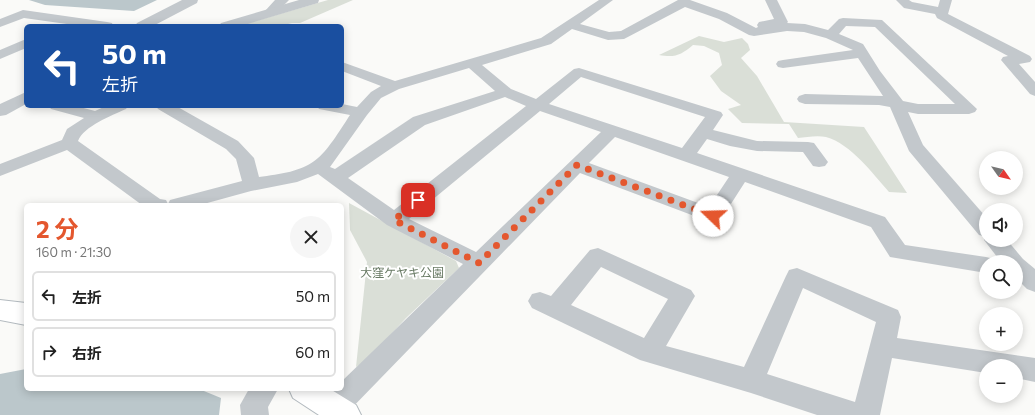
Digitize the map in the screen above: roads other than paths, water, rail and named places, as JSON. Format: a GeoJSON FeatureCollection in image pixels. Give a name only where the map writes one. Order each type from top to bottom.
{"type":"FeatureCollection","features":[{"type":"Feature","properties":{"kind":"main road"},"geometry":{"type":"LineString","coordinates":[[0,310],[24,314]]}},
{"type":"Feature","properties":{"kind":"main road"},"geometry":{"type":"LineString","coordinates":[[307,391],[339,411]]}},
{"type":"Feature","properties":{"kind":"street"},"geometry":{"type":"LineString","coordinates":[[146,24],[192,0]]}},
{"type":"Feature","properties":{"kind":"street"},"geometry":{"type":"LineString","coordinates":[[163,24],[208,0]]}},
{"type":"Feature","properties":{"kind":"street"},"geometry":{"type":"LineString","coordinates":[[271,11],[283,0]]}},
{"type":"Feature","properties":{"kind":"street"},"geometry":{"type":"LineString","coordinates":[[232,24],[271,11],[313,0]]}},
{"type":"Feature","properties":{"kind":"street"},"geometry":{"type":"LineString","coordinates":[[327,173],[326,161],[361,112],[376,95],[394,86],[546,41],[607,0]]}},
{"type":"Feature","properties":{"kind":"street"},"geometry":{"type":"LineString","coordinates":[[746,28],[782,22],[771,0]]}},
{"type":"Feature","properties":{"kind":"street"},"geometry":{"type":"LineString","coordinates":[[902,0],[908,5],[944,6],[941,15],[1032,62]]}},
{"type":"Feature","properties":{"kind":"street"},"geometry":{"type":"LineString","coordinates":[[571,25],[608,36],[624,34],[684,1],[723,16],[754,32],[787,27],[805,28],[831,35],[858,47],[874,73],[897,104],[915,147],[979,222]]}},
{"type":"Feature","properties":{"kind":"street"},"geometry":{"type":"LineString","coordinates":[[0,24],[23,14],[68,24]]}},
{"type":"Feature","properties":{"kind":"street"},"geometry":{"type":"LineString","coordinates":[[805,99],[879,100],[918,109],[969,109],[878,23],[843,22],[831,35]]}},
{"type":"Feature","properties":{"kind":"street"},"geometry":{"type":"LineString","coordinates":[[0,55],[24,44]]}},
{"type":"Feature","properties":{"kind":"street"},"geometry":{"type":"LineString","coordinates":[[783,64],[862,53]]}},
{"type":"Feature","properties":{"kind":"street"},"geometry":{"type":"LineString","coordinates":[[1032,62],[1008,60],[1035,91]]}},
{"type":"Feature","properties":{"kind":"street"},"geometry":{"type":"LineString","coordinates":[[471,63],[506,92],[538,105],[878,222],[898,252],[979,264]]}},
{"type":"Feature","properties":{"kind":"street"},"geometry":{"type":"LineString","coordinates":[[344,67],[394,86]]}},
{"type":"Feature","properties":{"kind":"street"},"geometry":{"type":"LineString","coordinates":[[394,220],[580,72],[714,115],[686,156]]}},
{"type":"Feature","properties":{"kind":"street"},"geometry":{"type":"LineString","coordinates":[[0,99],[24,87]]}},
{"type":"Feature","properties":{"kind":"street"},"geometry":{"type":"LineString","coordinates":[[184,203],[252,185],[305,174],[327,173],[419,121],[506,92]]}},
{"type":"Feature","properties":{"kind":"street"},"geometry":{"type":"LineString","coordinates":[[0,111],[24,98]]}},
{"type":"Feature","properties":{"kind":"street"},"geometry":{"type":"LineString","coordinates":[[65,108],[97,116]]}},
{"type":"Feature","properties":{"kind":"street"},"geometry":{"type":"LineString","coordinates":[[0,170],[69,142],[73,133],[97,116],[115,108]]}},
{"type":"Feature","properties":{"kind":"street"},"geometry":{"type":"LineString","coordinates":[[168,108],[232,144],[245,158],[252,185]]}},
{"type":"Feature","properties":{"kind":"street"},"geometry":{"type":"LineString","coordinates":[[337,108],[361,112]]}},
{"type":"Feature","properties":{"kind":"street"},"geometry":{"type":"LineString","coordinates":[[339,411],[479,263],[612,130]]}},
{"type":"Feature","properties":{"kind":"street"},"geometry":{"type":"LineString","coordinates":[[703,132],[736,142],[757,146],[808,147],[820,162]]}},
{"type":"Feature","properties":{"kind":"street"},"geometry":{"type":"LineString","coordinates":[[69,142],[153,203]]}},
{"type":"Feature","properties":{"kind":"street"},"geometry":{"type":"LineString","coordinates":[[577,165],[713,216],[740,175]]}},
{"type":"Feature","properties":{"kind":"street"},"geometry":{"type":"LineString","coordinates":[[327,173],[394,220],[479,263]]}},
{"type":"Feature","properties":{"kind":"street"},"geometry":{"type":"LineString","coordinates":[[1001,247],[1008,255]]}},
{"type":"Feature","properties":{"kind":"street"},"geometry":{"type":"LineString","coordinates":[[649,352],[683,296],[598,256],[547,304],[649,352],[751,381],[856,415]]}},
{"type":"Feature","properties":{"kind":"street"},"geometry":{"type":"LineString","coordinates":[[751,381],[797,276],[888,317],[866,415]]}},
{"type":"Feature","properties":{"kind":"street"},"geometry":{"type":"LineString","coordinates":[[882,346],[979,361]]}},
{"type":"Feature","properties":{"kind":"street"},"geometry":{"type":"LineString","coordinates":[[1023,368],[1035,370]]}},
{"type":"Feature","properties":{"kind":"street"},"geometry":{"type":"LineString","coordinates":[[255,415],[254,405],[263,391]]}},
{"type":"Feature","properties":{"kind":"park label","name":"大窪ケヤキ公園"},"geometry":{"type":"Point","coordinates":[402,273]}}]}
